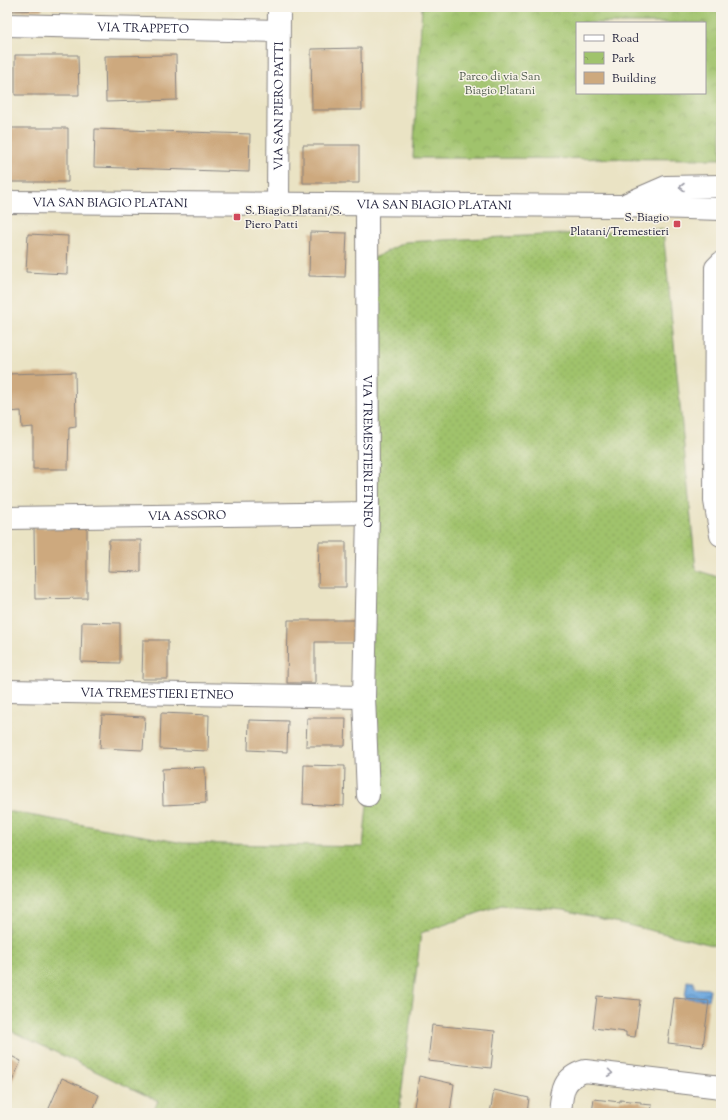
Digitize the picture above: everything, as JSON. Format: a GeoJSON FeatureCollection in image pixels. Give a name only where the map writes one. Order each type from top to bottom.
{"type":"FeatureCollection","features":[{"type":"Feature","properties":{"kind":"street","name":"VIA SAN PIERO PATTI"},"geometry":{"type":"LineString","coordinates":[[278,204],[279,7]]}},
{"type":"Feature","properties":{"kind":"street","name":"VIA TRAPPETO"},"geometry":{"type":"LineString","coordinates":[[7,25],[278,31]]}},
{"type":"Feature","properties":{"kind":"street","name":"VIA SAN BIAGIO PLATANI"},"geometry":{"type":"LineString","coordinates":[[622,206],[666,187],[721,186]]}},
{"type":"Feature","properties":{"kind":"street","name":"VIA SAN BIAGIO PLATANI"},"geometry":{"type":"LineString","coordinates":[[7,202],[622,206],[721,209]]}},
{"type":"Feature","properties":{"kind":"street","name":"VIA TREMESTIERI ETNEO"},"geometry":{"type":"LineString","coordinates":[[368,205],[368,513],[364,697],[368,795]]}},
{"type":"Feature","properties":{"kind":"street"},"geometry":{"type":"LineString","coordinates":[[721,263],[716,268],[715,501],[721,535]]}},
{"type":"Feature","properties":{"kind":"street","name":"VIA ASSORO"},"geometry":{"type":"LineString","coordinates":[[7,518],[368,513]]}},
{"type":"Feature","properties":{"kind":"street","name":"VIA TREMESTIERI ETNEO"},"geometry":{"type":"LineString","coordinates":[[14,691],[364,697]]}},
{"type":"Feature","properties":{"kind":"street"},"geometry":{"type":"LineString","coordinates":[[560,1113],[564,1086],[572,1076],[585,1071],[721,1087]]}},
{"type":"Feature","properties":{"kind":"green space","name":"Parco di via San Biagio Platani"},"geometry":{"type":"Polygon","coordinates":[[[422,7],[721,7],[721,159],[413,158],[422,7]]]}},
{"type":"Feature","properties":{"kind":"green space"},"geometry":{"type":"Polygon","coordinates":[[[663,229],[696,570],[721,578],[721,947],[564,910],[501,905],[421,933],[399,1113],[152,1113],[158,1101],[7,1029],[7,811],[183,843],[363,847],[368,795],[368,261],[405,242],[663,229]]]}},
{"type":"Feature","properties":{"kind":"water"},"geometry":{"type":"Polygon","coordinates":[[[687,981],[694,982],[694,988],[710,989],[708,1000],[685,998],[687,981]]]}},
{"type":"Feature","properties":{"kind":"building"},"geometry":{"type":"Polygon","coordinates":[[[11,7],[42,7],[42,10],[11,11],[11,7]]]}},
{"type":"Feature","properties":{"kind":"building"},"geometry":{"type":"Polygon","coordinates":[[[52,7],[84,7],[84,9],[52,9],[52,7]]]}},
{"type":"Feature","properties":{"kind":"building"},"geometry":{"type":"Polygon","coordinates":[[[361,48],[362,110],[312,110],[311,49],[361,48]]]}},
{"type":"Feature","properties":{"kind":"building"},"geometry":{"type":"Polygon","coordinates":[[[15,55],[78,55],[79,95],[15,95],[15,55]]]}},
{"type":"Feature","properties":{"kind":"building"},"geometry":{"type":"Polygon","coordinates":[[[176,55],[177,100],[106,102],[105,56],[176,55]]]}},
{"type":"Feature","properties":{"kind":"building"},"geometry":{"type":"Polygon","coordinates":[[[11,128],[68,128],[68,182],[11,182],[11,128]]]}},
{"type":"Feature","properties":{"kind":"building"},"geometry":{"type":"Polygon","coordinates":[[[95,129],[250,134],[249,172],[94,167],[95,129]]]}},
{"type":"Feature","properties":{"kind":"building"},"geometry":{"type":"Polygon","coordinates":[[[303,145],[359,145],[359,183],[303,183],[303,145]]]}},
{"type":"Feature","properties":{"kind":"building"},"geometry":{"type":"Polygon","coordinates":[[[310,232],[347,233],[345,277],[309,276],[310,232]]]}},
{"type":"Feature","properties":{"kind":"building"},"geometry":{"type":"Polygon","coordinates":[[[28,234],[68,236],[67,274],[26,272],[28,234]]]}},
{"type":"Feature","properties":{"kind":"building"},"geometry":{"type":"Polygon","coordinates":[[[75,372],[76,426],[69,427],[68,469],[33,469],[33,427],[22,428],[21,411],[7,412],[7,374],[75,372]]]}},
{"type":"Feature","properties":{"kind":"building"},"geometry":{"type":"Polygon","coordinates":[[[87,527],[87,598],[35,599],[34,528],[87,527]]]}},
{"type":"Feature","properties":{"kind":"building"},"geometry":{"type":"Polygon","coordinates":[[[109,540],[141,540],[141,572],[108,571],[109,540]]]}},
{"type":"Feature","properties":{"kind":"building"},"geometry":{"type":"Polygon","coordinates":[[[319,542],[346,542],[346,587],[318,587],[319,542]]]}},
{"type":"Feature","properties":{"kind":"building"},"geometry":{"type":"Polygon","coordinates":[[[288,620],[358,620],[357,642],[315,642],[315,683],[287,683],[288,620]]]}},
{"type":"Feature","properties":{"kind":"building"},"geometry":{"type":"Polygon","coordinates":[[[82,622],[120,623],[120,663],[81,662],[82,622]]]}},
{"type":"Feature","properties":{"kind":"building"},"geometry":{"type":"Polygon","coordinates":[[[143,640],[168,640],[168,679],[142,679],[143,640]]]}},
{"type":"Feature","properties":{"kind":"building"},"geometry":{"type":"Polygon","coordinates":[[[161,713],[209,715],[208,751],[160,749],[161,713]]]}},
{"type":"Feature","properties":{"kind":"building"},"geometry":{"type":"Polygon","coordinates":[[[102,715],[145,717],[143,750],[100,748],[102,715]]]}},
{"type":"Feature","properties":{"kind":"building"},"geometry":{"type":"Polygon","coordinates":[[[307,718],[346,718],[345,746],[306,746],[307,718]]]}},
{"type":"Feature","properties":{"kind":"building"},"geometry":{"type":"Polygon","coordinates":[[[249,720],[288,721],[287,752],[248,750],[249,720]]]}},
{"type":"Feature","properties":{"kind":"building"},"geometry":{"type":"Polygon","coordinates":[[[304,765],[345,766],[344,806],[303,804],[304,765]]]}},
{"type":"Feature","properties":{"kind":"building"},"geometry":{"type":"Polygon","coordinates":[[[205,767],[206,803],[163,805],[162,769],[205,767]]]}},
{"type":"Feature","properties":{"kind":"building"},"geometry":{"type":"Polygon","coordinates":[[[597,996],[640,1000],[635,1037],[626,1036],[626,1032],[593,1028],[597,996]]]}},
{"type":"Feature","properties":{"kind":"building"},"geometry":{"type":"Polygon","coordinates":[[[674,998],[709,1001],[703,1047],[668,1043],[674,998]]]}},
{"type":"Feature","properties":{"kind":"building"},"geometry":{"type":"Polygon","coordinates":[[[432,1025],[495,1031],[491,1068],[428,1061],[432,1025]]]}},
{"type":"Feature","properties":{"kind":"building"},"geometry":{"type":"Polygon","coordinates":[[[7,1054],[21,1061],[7,1093],[7,1054]]]}},
{"type":"Feature","properties":{"kind":"building"},"geometry":{"type":"Polygon","coordinates":[[[419,1076],[454,1084],[450,1113],[413,1113],[419,1076]]]}},
{"type":"Feature","properties":{"kind":"building"},"geometry":{"type":"Polygon","coordinates":[[[62,1078],[99,1095],[92,1113],[47,1113],[62,1078]]]}},
{"type":"Feature","properties":{"kind":"building"},"geometry":{"type":"Polygon","coordinates":[[[494,1090],[529,1098],[527,1113],[490,1113],[494,1090]]]}},
{"type":"Feature","properties":{"kind":"building"},"geometry":{"type":"Polygon","coordinates":[[[594,1099],[620,1102],[620,1100],[641,1102],[641,1104],[652,1105],[651,1113],[592,1113],[594,1099]]]}},
{"type":"Feature","properties":{"kind":"place","name":"S. Biagio Platani/S. Piero Patti"},"geometry":{"type":"Point","coordinates":[237,217]}},
{"type":"Feature","properties":{"kind":"place","name":"S. Biagio Platani/Tremestieri"},"geometry":{"type":"Point","coordinates":[677,224]}}]}
